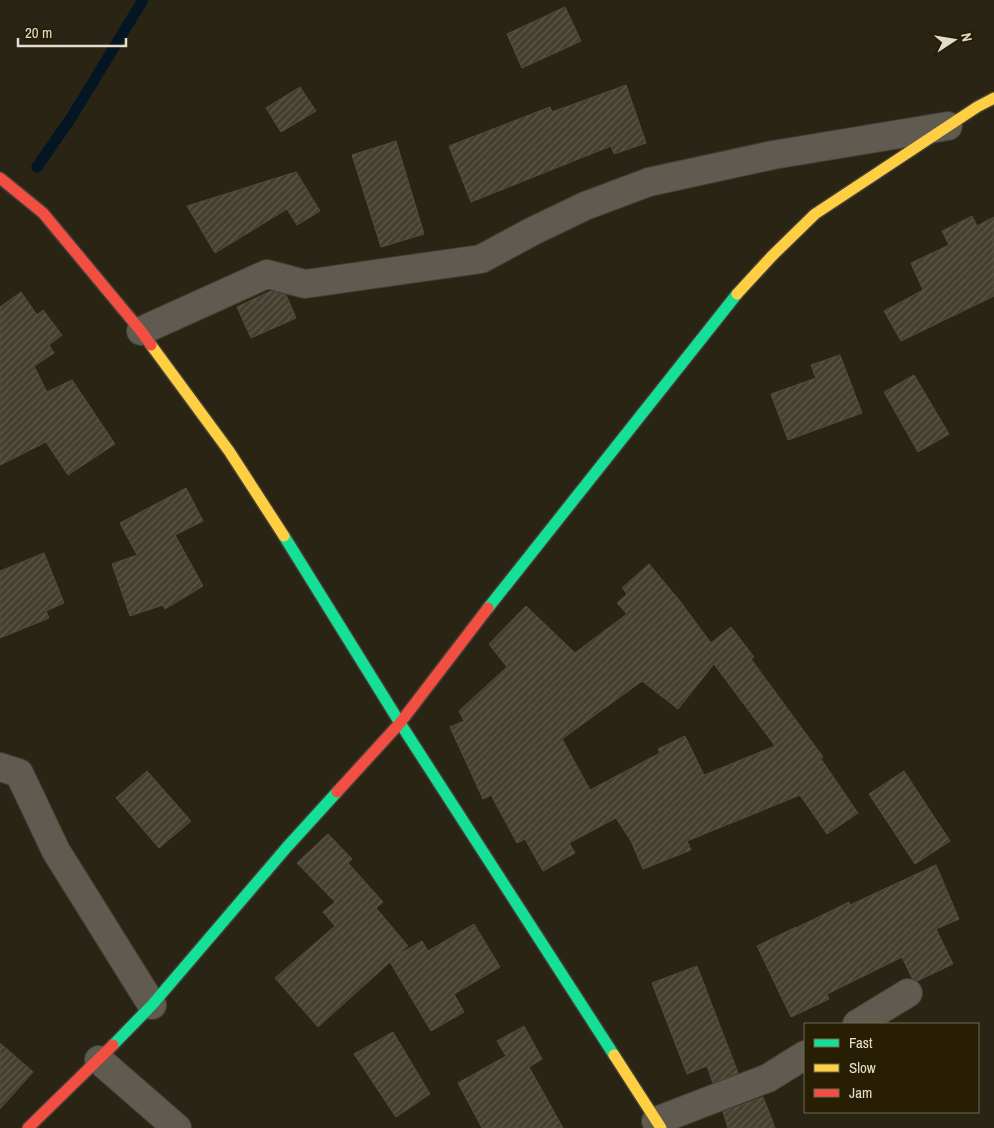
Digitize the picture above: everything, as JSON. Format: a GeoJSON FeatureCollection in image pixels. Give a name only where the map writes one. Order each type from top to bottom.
{"type":"FeatureCollection","features":[{"type":"Feature","properties":{"kind":"street"},"geometry":{"type":"LineString","coordinates":[[28,1128],[99,1060],[152,1005],[287,847],[400,723],[461,642],[729,303],[772,256],[815,214],[977,107],[994,98]]}},
{"type":"Feature","properties":{"kind":"street"},"geometry":{"type":"LineString","coordinates":[[141,331],[267,274],[305,284],[481,259],[585,206],[649,182],[773,155],[948,126]]}},
{"type":"Feature","properties":{"kind":"street"},"geometry":{"type":"LineString","coordinates":[[0,178],[43,213],[141,331],[230,451],[400,723],[658,1125],[768,1078],[804,1056]]}},
{"type":"Feature","properties":{"kind":"street"},"geometry":{"type":"LineString","coordinates":[[0,767],[19,773],[56,851],[152,1005]]}},
{"type":"Feature","properties":{"kind":"street"},"geometry":{"type":"LineString","coordinates":[[859,1023],[908,994]]}},
{"type":"Feature","properties":{"kind":"street"},"geometry":{"type":"LineString","coordinates":[[99,1060],[177,1128]]}},
{"type":"Feature","properties":{"kind":"building"},"geometry":{"type":"Polygon","coordinates":[[[565,7],[581,41],[522,68],[507,34],[565,7]]]}},
{"type":"Feature","properties":{"kind":"building"},"geometry":{"type":"Polygon","coordinates":[[[626,85],[646,143],[614,154],[611,146],[471,202],[449,146],[550,107],[552,112],[626,85]]]}},
{"type":"Feature","properties":{"kind":"building"},"geometry":{"type":"Polygon","coordinates":[[[300,87],[316,111],[281,132],[266,108],[300,87]]]}},
{"type":"Feature","properties":{"kind":"building"},"geometry":{"type":"Polygon","coordinates":[[[396,141],[424,234],[381,247],[352,155],[396,141]]]}},
{"type":"Feature","properties":{"kind":"building"},"geometry":{"type":"Polygon","coordinates":[[[296,172],[320,211],[297,225],[287,209],[215,253],[187,206],[296,172]]]}},
{"type":"Feature","properties":{"kind":"building"},"geometry":{"type":"Polygon","coordinates":[[[972,216],[977,226],[994,217],[994,296],[901,341],[884,311],[923,290],[911,263],[949,245],[942,231],[972,216]]]}},
{"type":"Feature","properties":{"kind":"building"},"geometry":{"type":"Polygon","coordinates":[[[271,291],[286,295],[296,318],[251,338],[237,307],[271,291]]]}},
{"type":"Feature","properties":{"kind":"building"},"geometry":{"type":"Polygon","coordinates":[[[21,292],[37,315],[43,310],[62,335],[49,345],[54,353],[34,366],[47,392],[72,380],[115,444],[68,475],[46,442],[0,465],[0,307],[21,292]]]}},
{"type":"Feature","properties":{"kind":"building"},"geometry":{"type":"Polygon","coordinates":[[[840,355],[862,413],[788,440],[771,394],[816,378],[811,365],[840,355]]]}},
{"type":"Feature","properties":{"kind":"building"},"geometry":{"type":"Polygon","coordinates":[[[914,375],[949,434],[918,452],[884,392],[914,375]]]}},
{"type":"Feature","properties":{"kind":"building"},"geometry":{"type":"Polygon","coordinates":[[[186,488],[203,521],[175,535],[203,586],[165,609],[163,605],[130,616],[112,564],[137,555],[120,523],[186,488]]]}},
{"type":"Feature","properties":{"kind":"building"},"geometry":{"type":"Polygon","coordinates":[[[44,553],[64,603],[46,611],[49,618],[0,638],[0,571],[44,553]]]}},
{"type":"Feature","properties":{"kind":"building"},"geometry":{"type":"Polygon","coordinates":[[[649,564],[711,643],[731,627],[754,657],[751,659],[823,757],[821,759],[858,813],[827,834],[800,795],[687,841],[691,850],[643,869],[631,841],[616,818],[569,843],[575,853],[543,871],[525,839],[517,843],[491,795],[483,799],[450,727],[464,721],[459,711],[507,667],[489,644],[526,606],[575,653],[627,614],[617,603],[627,594],[622,588],[649,564]],[[714,664],[678,709],[642,681],[562,739],[590,790],[660,753],[658,749],[685,736],[704,775],[775,746],[714,664]]]}},
{"type":"Feature","properties":{"kind":"building"},"geometry":{"type":"Polygon","coordinates":[[[147,771],[191,821],[159,848],[116,798],[147,771]]]}},
{"type":"Feature","properties":{"kind":"building"},"geometry":{"type":"Polygon","coordinates":[[[904,771],[950,841],[915,864],[869,794],[904,771]]]}},
{"type":"Feature","properties":{"kind":"building"},"geometry":{"type":"Polygon","coordinates":[[[328,834],[352,859],[348,863],[383,902],[376,908],[408,946],[396,956],[422,941],[428,951],[474,924],[500,967],[454,994],[464,1012],[431,1031],[390,962],[318,1027],[275,978],[335,926],[323,912],[335,902],[297,863],[328,834]]]}},
{"type":"Feature","properties":{"kind":"building"},"geometry":{"type":"Polygon","coordinates":[[[936,865],[959,919],[936,929],[953,964],[917,981],[912,978],[902,957],[827,994],[829,999],[791,1017],[757,946],[849,902],[850,905],[936,865]]]}},
{"type":"Feature","properties":{"kind":"building"},"geometry":{"type":"Polygon","coordinates":[[[697,966],[738,1073],[713,1083],[707,1066],[687,1074],[652,983],[697,966]]]}},
{"type":"Feature","properties":{"kind":"building"},"geometry":{"type":"Polygon","coordinates":[[[524,1026],[542,1059],[529,1067],[563,1128],[482,1128],[458,1083],[506,1056],[497,1041],[524,1026]]]}},
{"type":"Feature","properties":{"kind":"building"},"geometry":{"type":"Polygon","coordinates":[[[393,1032],[430,1094],[396,1117],[354,1054],[393,1032]]]}},
{"type":"Feature","properties":{"kind":"building"},"geometry":{"type":"Polygon","coordinates":[[[0,1043],[33,1072],[0,1109],[0,1043]]]}},
{"type":"Feature","properties":{"kind":"building"},"geometry":{"type":"Polygon","coordinates":[[[763,1097],[775,1128],[728,1128],[723,1112],[763,1097]]]}},
{"type":"Feature","properties":{"kind":"waterway"},"geometry":{"type":"LineString","coordinates":[[37,167],[71,118],[143,0]]}},
{"type":"Feature","properties":{"kind":"traffic: fast"},"geometry":{"type":"LineString","coordinates":[[488,608],[737,294]]}},
{"type":"Feature","properties":{"kind":"traffic: fast"},"geometry":{"type":"LineString","coordinates":[[284,536],[400,723],[614,1055]]}},
{"type":"Feature","properties":{"kind":"traffic: fast"},"geometry":{"type":"LineString","coordinates":[[113,1045],[152,1005],[287,847],[337,792]]}},
{"type":"Feature","properties":{"kind":"traffic: slow"},"geometry":{"type":"LineString","coordinates":[[737,294],[815,214],[977,107],[994,98]]}},
{"type":"Feature","properties":{"kind":"traffic: slow"},"geometry":{"type":"LineString","coordinates":[[151,345],[229,451],[284,536]]}},
{"type":"Feature","properties":{"kind":"traffic: slow"},"geometry":{"type":"LineString","coordinates":[[614,1055],[661,1128]]}},
{"type":"Feature","properties":{"kind":"traffic: jam"},"geometry":{"type":"LineString","coordinates":[[0,178],[43,213],[151,345]]}},
{"type":"Feature","properties":{"kind":"traffic: jam"},"geometry":{"type":"LineString","coordinates":[[337,792],[400,723],[488,608]]}},
{"type":"Feature","properties":{"kind":"traffic: jam"},"geometry":{"type":"LineString","coordinates":[[28,1128],[113,1045]]}}]}
